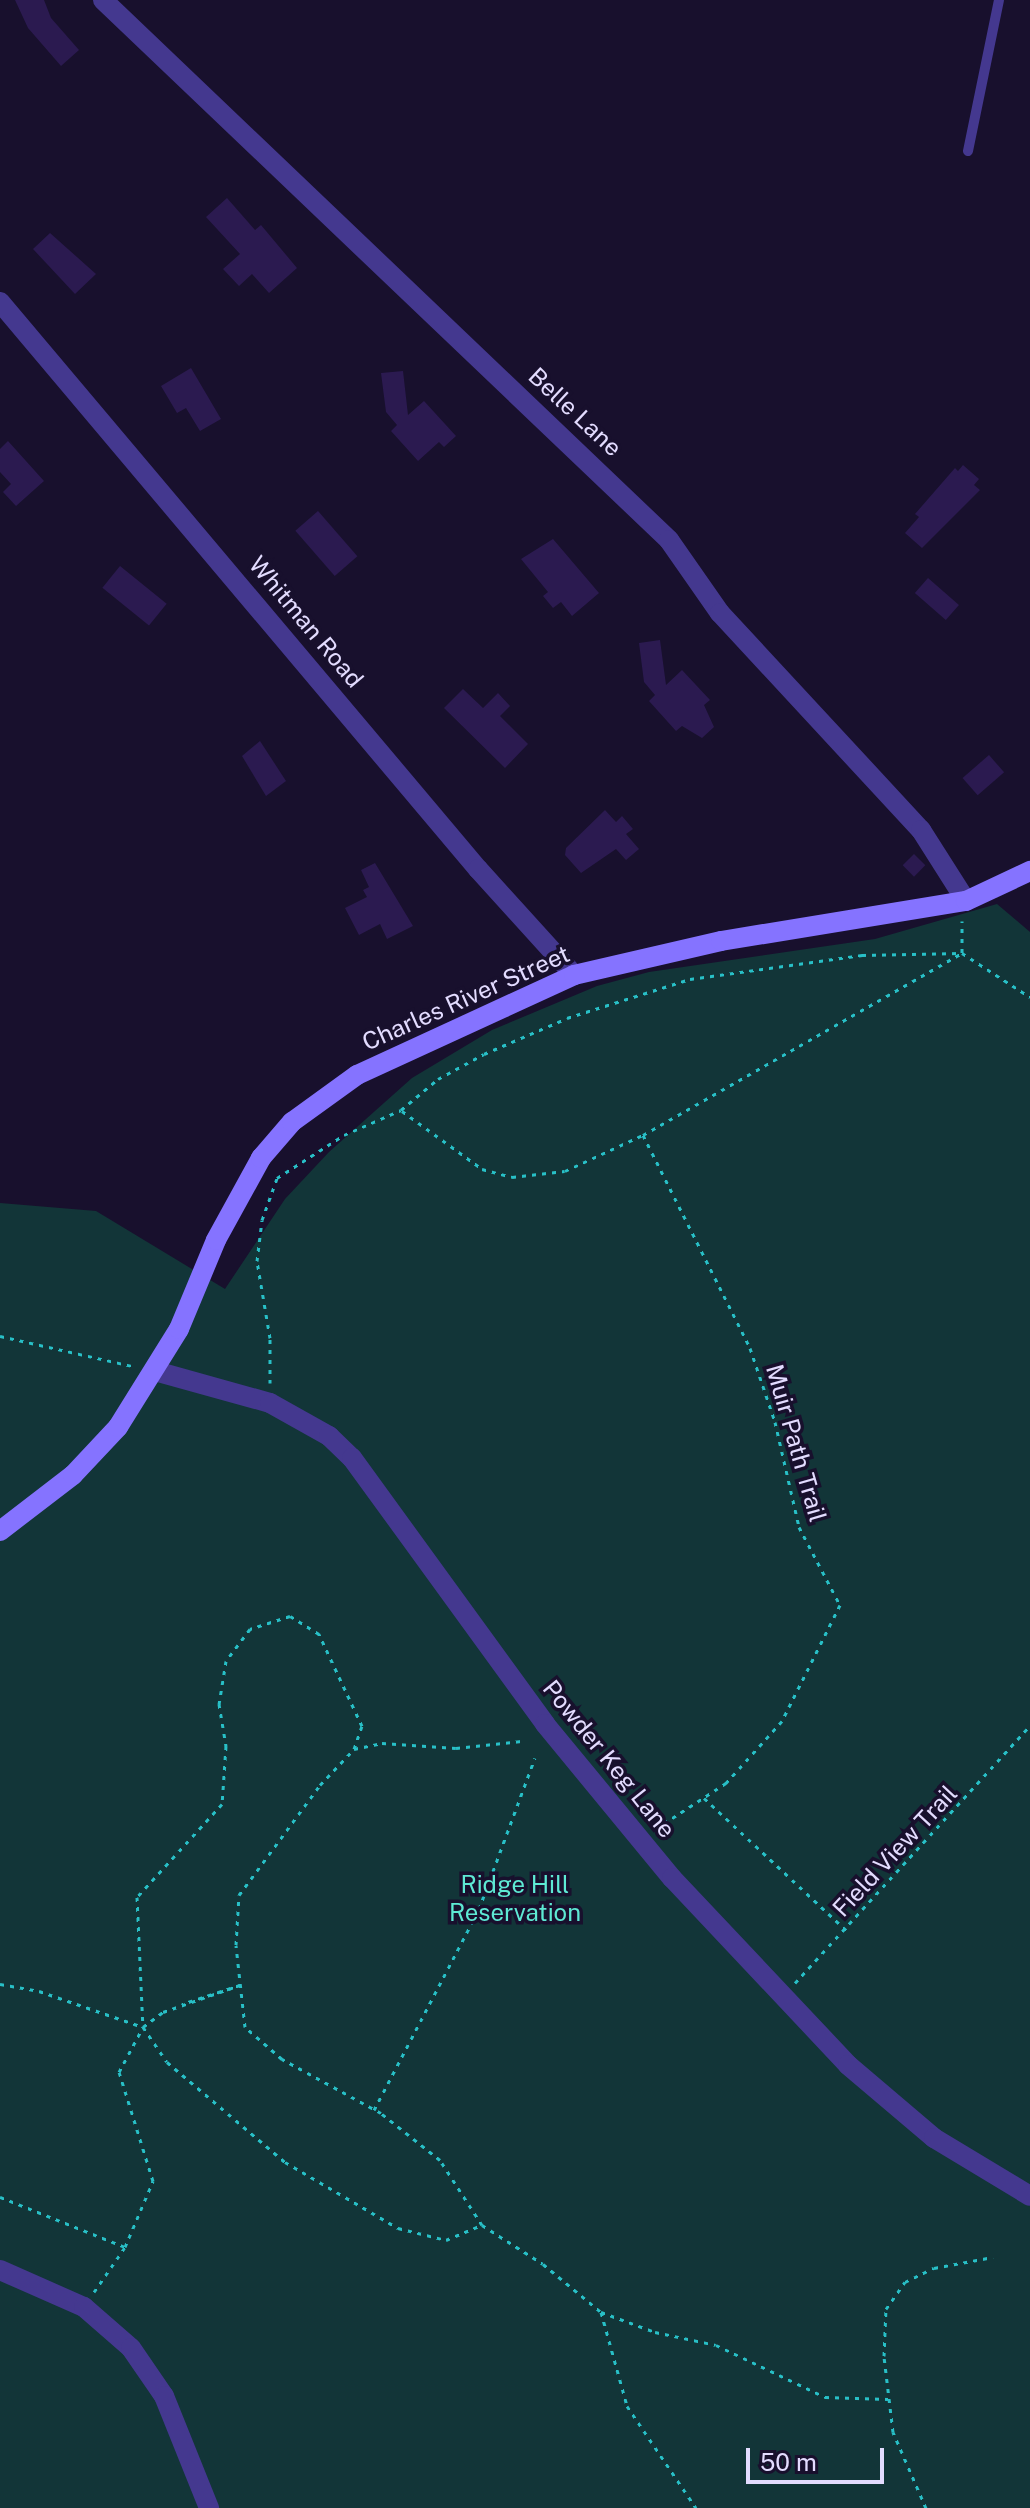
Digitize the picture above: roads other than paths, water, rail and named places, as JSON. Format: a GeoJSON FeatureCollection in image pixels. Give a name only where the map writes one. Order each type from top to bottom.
{"type":"FeatureCollection","features":[{"type":"Feature","properties":{"kind":"street","name":"Belle Lane"},"geometry":{"type":"LineString","coordinates":[[103,0],[669,540],[720,613],[921,830],[968,900]]}},
{"type":"Feature","properties":{"kind":"street","name":"Whitman Road"},"geometry":{"type":"LineString","coordinates":[[0,302],[478,869],[574,975]]}},
{"type":"Feature","properties":{"kind":"street","name":"Charles River Street"},"geometry":{"type":"LineString","coordinates":[[0,1531],[73,1475],[118,1427],[155,1371],[230,1211],[261,1158],[292,1122],[357,1075],[574,975],[721,941],[968,900],[1030,871]]}},
{"type":"Feature","properties":{"kind":"street","name":"Powder Keg Lane"},"geometry":{"type":"LineString","coordinates":[[155,1371],[270,1403],[329,1436],[352,1458],[545,1724],[640,1839],[782,1997],[848,2065],[934,2138],[1030,2196]]}},
{"type":"Feature","properties":{"kind":"street"},"geometry":{"type":"LineString","coordinates":[[0,2270],[84,2307],[131,2348],[164,2396],[209,2508]]}},
{"type":"Feature","properties":{"kind":"lane"},"geometry":{"type":"LineString","coordinates":[[968,151],[999,0]]}},
{"type":"Feature","properties":{"kind":"park label","name":"Ridge Hill Reservation"},"geometry":{"type":"Point","coordinates":[515,1899]}}]}
